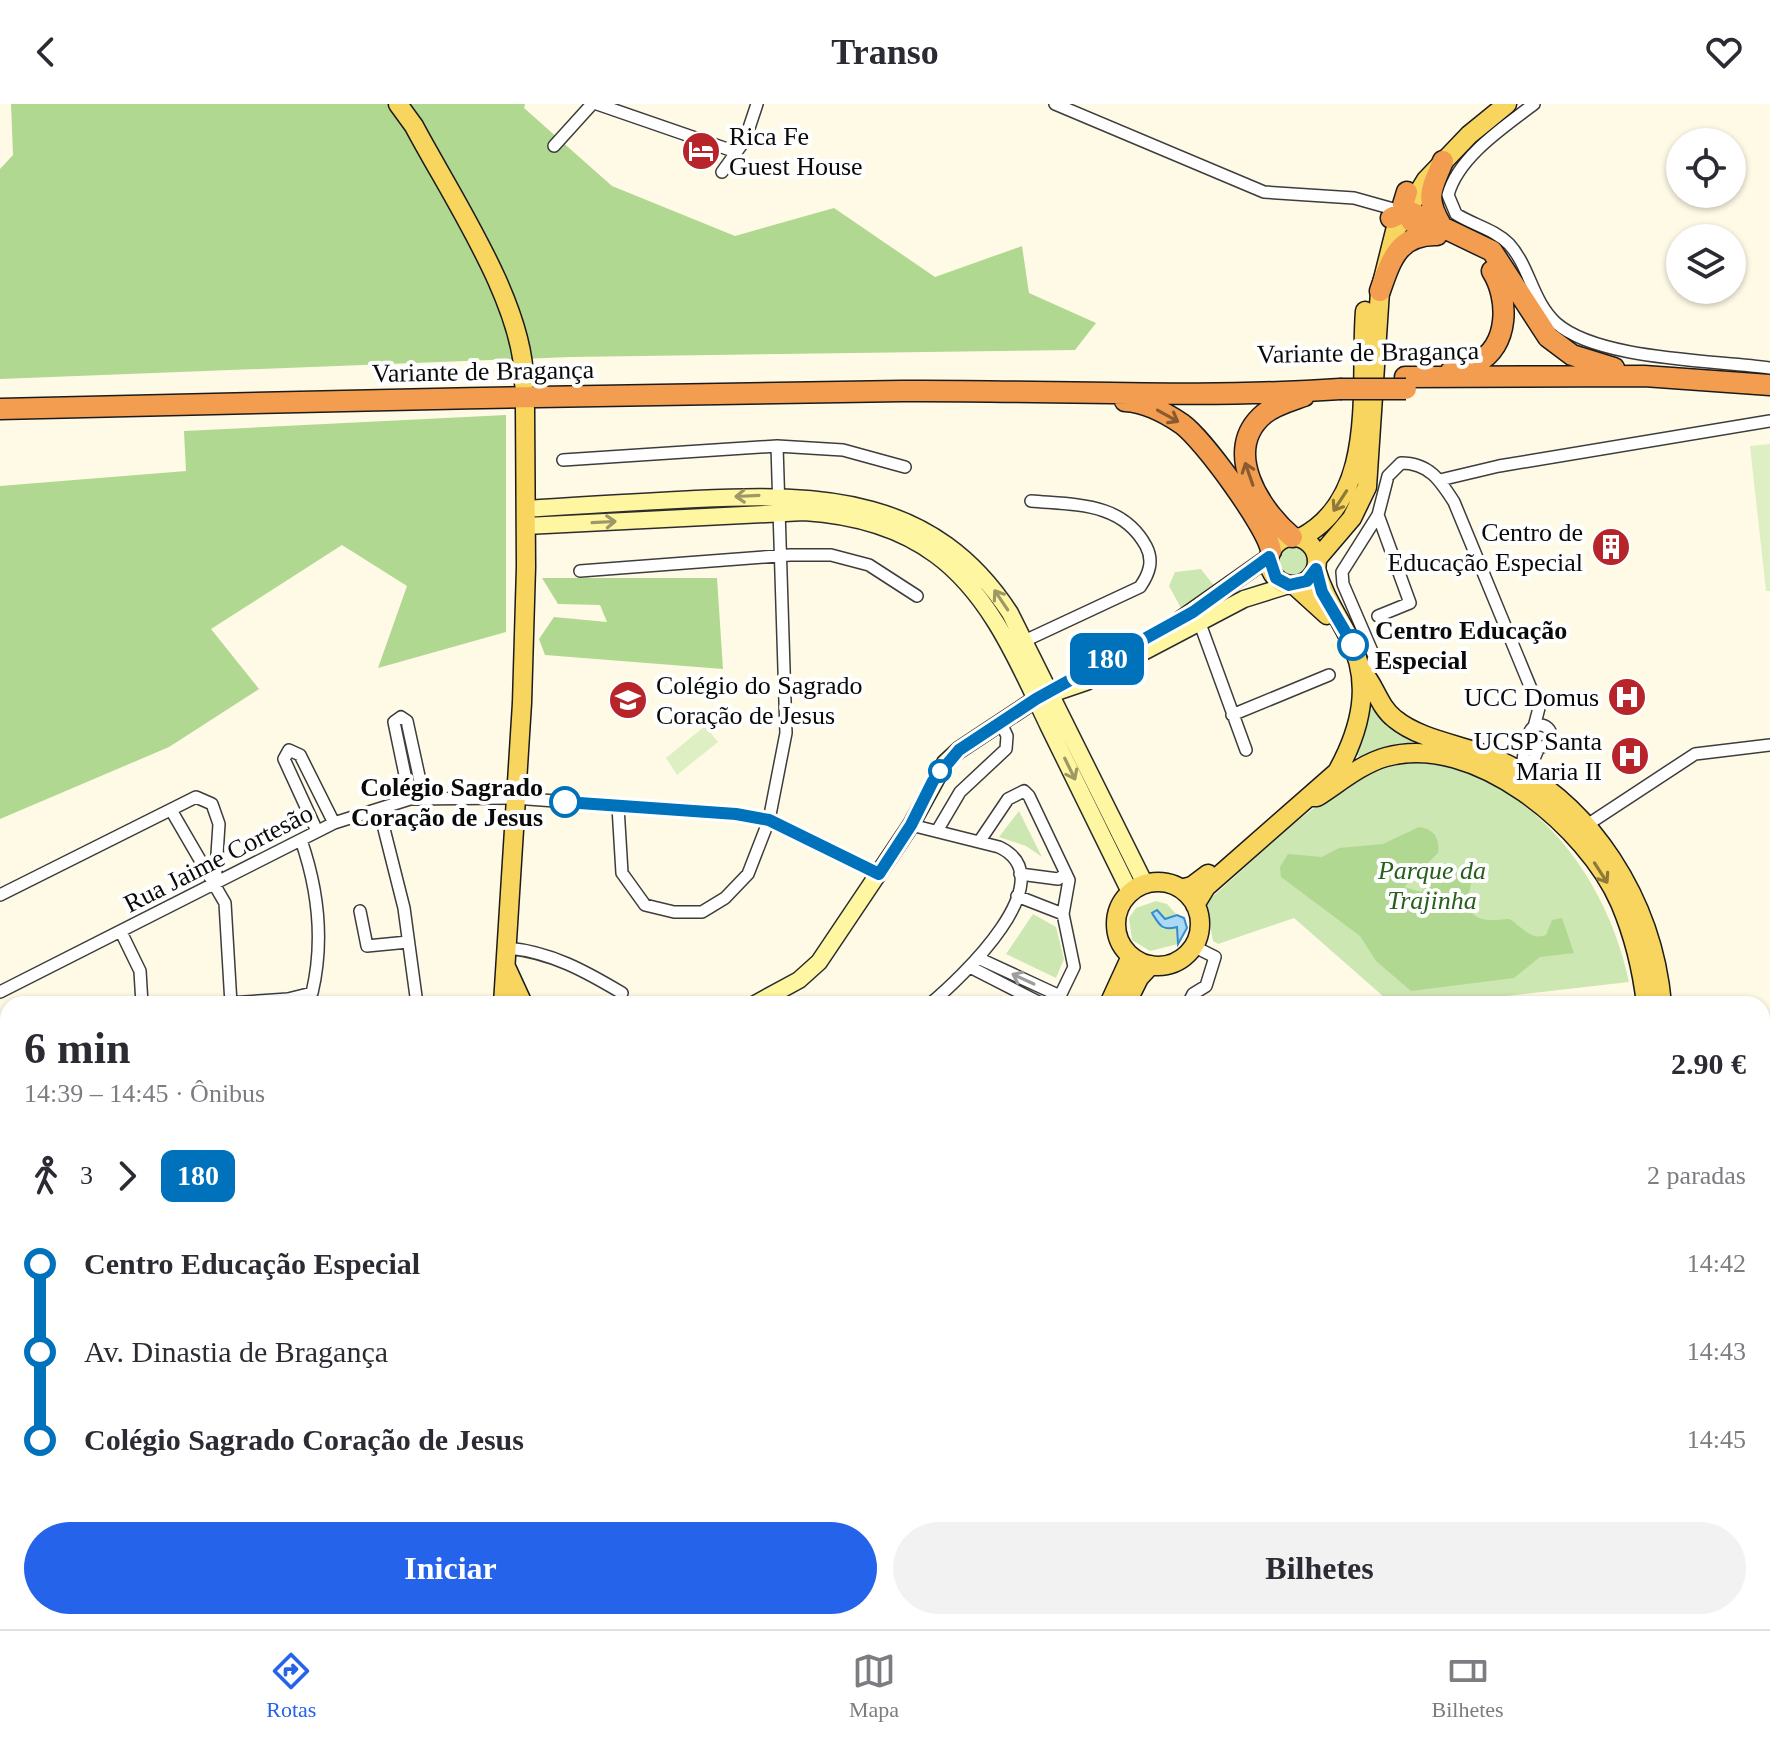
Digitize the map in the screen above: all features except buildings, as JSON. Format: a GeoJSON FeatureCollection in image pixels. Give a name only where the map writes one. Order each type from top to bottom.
{"type":"FeatureCollection","features":[{"type":"Feature","properties":{"kind":"highway"},"geometry":{"type":"LineString","coordinates":[[1432,378],[1478,362],[1496,344],[1505,317],[1502,286],[1485,259],[1439,230],[1430,196],[1443,161]]}},
{"type":"Feature","properties":{"kind":"highway"},"geometry":{"type":"LineString","coordinates":[[1399,208],[1408,221],[1492,251],[1548,337],[1585,360],[1618,369],[1638,370],[1644,376]]}},
{"type":"Feature","properties":{"kind":"highway"},"geometry":{"type":"LineString","coordinates":[[1380,291],[1401,246],[1411,238],[1439,230]]}},
{"type":"Feature","properties":{"kind":"highway","name":"Variante de Bragança"},"geometry":{"type":"LineString","coordinates":[[1405,383],[1432,378],[1644,376],[1770,385]]}},
{"type":"Feature","properties":{"kind":"highway","name":"Variante de Bragança"},"geometry":{"type":"LineString","coordinates":[[967,391],[1095,394],[1405,383],[1690,388],[1770,395]]}},
{"type":"Feature","properties":{"kind":"highway"},"geometry":{"type":"LineString","coordinates":[[1296,538],[1264,507],[1248,476],[1246,446],[1252,428],[1263,415],[1277,406],[1334,385]]}},
{"type":"Feature","properties":{"kind":"highway","name":"Variante de Bragança"},"geometry":{"type":"LineString","coordinates":[[0,409],[516,396],[1334,385]]}},
{"type":"Feature","properties":{"kind":"highway"},"geometry":{"type":"LineString","coordinates":[[1095,394],[1102,400],[1131,401],[1160,411],[1184,426],[1203,445],[1266,532],[1270,554]]}},
{"type":"Feature","properties":{"kind":"main road"},"geometry":{"type":"LineString","coordinates":[[398,104],[414,126],[498,286],[521,340],[524,384]]}},
{"type":"Feature","properties":{"kind":"main road"},"geometry":{"type":"LineString","coordinates":[[1497,104],[1436,154],[1399,208],[1370,279],[1352,482],[1338,507],[1315,531],[1280,541],[1270,554],[1276,578],[1292,585],[1327,615],[1357,671],[1383,706],[1405,726],[1500,761],[1526,762],[1537,783],[1587,825],[1627,885],[1646,925],[1661,996]]}},
{"type":"Feature","properties":{"kind":"main road"},"geometry":{"type":"LineString","coordinates":[[1292,585],[1307,581],[1316,564],[1352,518],[1367,487],[1380,291],[1399,208],[1443,161],[1507,104]]}},
{"type":"Feature","properties":{"kind":"main road"},"geometry":{"type":"LineString","coordinates":[[504,996],[522,703],[525,408]]}},
{"type":"Feature","properties":{"kind":"main road"},"geometry":{"type":"LineString","coordinates":[[1195,905],[1206,887],[1337,772],[1346,748],[1357,708],[1354,647],[1322,592],[1312,546],[1296,538]]}},
{"type":"Feature","properties":{"kind":"main road"},"geometry":{"type":"LineString","coordinates":[[1357,708],[1371,704],[1383,706]]}},
{"type":"Feature","properties":{"kind":"main road"},"geometry":{"type":"LineString","coordinates":[[1346,748],[1370,763]]}},
{"type":"Feature","properties":{"kind":"main road"},"geometry":{"type":"LineString","coordinates":[[1181,889],[1200,881],[1315,783],[1346,748]]}},
{"type":"Feature","properties":{"kind":"main road"},"geometry":{"type":"LineString","coordinates":[[1310,797],[1317,797],[1370,763],[1421,752],[1462,761],[1495,775],[1540,804],[1580,843],[1619,901],[1642,967],[1645,996]]}},
{"type":"Feature","properties":{"kind":"main road"},"geometry":{"type":"LineString","coordinates":[[1157,882],[1181,889],[1195,905],[1199,919],[1193,946],[1175,962],[1151,965],[1131,956],[1123,947],[1116,924],[1117,912],[1138,888],[1157,882]]}},
{"type":"Feature","properties":{"kind":"main road"},"geometry":{"type":"LineString","coordinates":[[1113,996],[1131,956]]}},
{"type":"Feature","properties":{"kind":"main road"},"geometry":{"type":"LineString","coordinates":[[1130,996],[1139,978],[1151,965]]}},
{"type":"Feature","properties":{"kind":"main road"},"geometry":{"type":"LineString","coordinates":[[506,967],[519,996]]}},
{"type":"Feature","properties":{"kind":"street"},"geometry":{"type":"LineString","coordinates":[[554,146],[594,104],[736,152]]}},
{"type":"Feature","properties":{"kind":"street"},"geometry":{"type":"LineString","coordinates":[[722,172],[745,140],[757,104]]}},
{"type":"Feature","properties":{"kind":"street"},"geometry":{"type":"LineString","coordinates":[[1055,104],[1264,192],[1354,198],[1399,208]]}},
{"type":"Feature","properties":{"kind":"street"},"geometry":{"type":"LineString","coordinates":[[1534,104],[1489,141],[1455,176],[1448,195],[1456,214],[1486,228],[1508,244],[1546,312],[1582,340],[1613,350],[1770,368]]}},
{"type":"Feature","properties":{"kind":"street"},"geometry":{"type":"LineString","coordinates":[[1440,480],[1499,466],[1770,421]]}},
{"type":"Feature","properties":{"kind":"street"},"geometry":{"type":"LineString","coordinates":[[618,807],[622,873],[645,905],[674,912],[702,912],[725,898],[748,874],[769,820],[786,733],[777,446]]}},
{"type":"Feature","properties":{"kind":"street"},"geometry":{"type":"LineString","coordinates":[[563,460],[777,446],[843,450],[905,467]]}},
{"type":"Feature","properties":{"kind":"street"},"geometry":{"type":"LineString","coordinates":[[1357,671],[1372,665],[1374,656],[1342,576],[1345,563],[1378,515],[1388,476],[1401,463],[1428,469],[1440,480],[1454,502],[1539,711],[1539,726],[1551,737],[1546,746],[1535,745]]}},
{"type":"Feature","properties":{"kind":"street"},"geometry":{"type":"LineString","coordinates":[[526,517],[779,495],[837,501],[870,509],[933,536],[981,573],[1138,888]]}},
{"type":"Feature","properties":{"kind":"street"},"geometry":{"type":"LineString","coordinates":[[1018,644],[1140,587],[1150,567],[1149,551],[1126,519],[1104,508],[1031,501]]}},
{"type":"Feature","properties":{"kind":"street"},"geometry":{"type":"LineString","coordinates":[[526,517],[780,512],[836,514],[908,537],[937,556],[965,582],[1018,644]]}},
{"type":"Feature","properties":{"kind":"street"},"geometry":{"type":"LineString","coordinates":[[1378,515],[1410,603],[1378,616]]}},
{"type":"Feature","properties":{"kind":"street"},"geometry":{"type":"LineString","coordinates":[[1363,536],[1386,538]]}},
{"type":"Feature","properties":{"kind":"street"},"geometry":{"type":"LineString","coordinates":[[770,996],[799,980],[819,962],[911,825],[945,763],[1000,721],[1193,612],[1250,573],[1270,554]]}},
{"type":"Feature","properties":{"kind":"street"},"geometry":{"type":"LineString","coordinates":[[580,571],[831,555],[869,565],[917,596]]}},
{"type":"Feature","properties":{"kind":"street"},"geometry":{"type":"LineString","coordinates":[[1222,610],[1223,600],[1244,585],[1250,573]]}},
{"type":"Feature","properties":{"kind":"street"},"geometry":{"type":"LineString","coordinates":[[1044,696],[1086,682],[1255,594],[1292,585]]}},
{"type":"Feature","properties":{"kind":"street"},"geometry":{"type":"LineString","coordinates":[[1199,621],[1246,750]]}},
{"type":"Feature","properties":{"kind":"street"},"geometry":{"type":"LineString","coordinates":[[1232,715],[1329,675]]}},
{"type":"Feature","properties":{"kind":"street"},"geometry":{"type":"LineString","coordinates":[[410,799],[395,728],[398,718],[407,721],[424,799]]}},
{"type":"Feature","properties":{"kind":"street"},"geometry":{"type":"LineString","coordinates":[[937,831],[960,792],[1006,749],[1007,736],[1000,721]]}},
{"type":"Feature","properties":{"kind":"street"},"geometry":{"type":"LineString","coordinates":[[1535,745],[1529,732],[1539,726]]}},
{"type":"Feature","properties":{"kind":"street"},"geometry":{"type":"LineString","coordinates":[[1535,745],[1526,762],[1524,783],[1537,794],[1540,804],[1552,806],[1575,827],[1587,825],[1695,754],[1770,745]]}},
{"type":"Feature","properties":{"kind":"street"},"geometry":{"type":"LineString","coordinates":[[1421,752],[1441,749],[1505,773],[1526,762]]}},
{"type":"Feature","properties":{"kind":"street"},"geometry":{"type":"LineString","coordinates":[[317,831],[284,759],[289,750],[300,755],[334,823]]}},
{"type":"Feature","properties":{"kind":"street"},"geometry":{"type":"LineString","coordinates":[[979,842],[1008,799],[1024,791],[1069,880],[1063,914],[1074,967],[1060,996]]}},
{"type":"Feature","properties":{"kind":"street"},"geometry":{"type":"LineString","coordinates":[[0,895],[196,797],[212,804],[219,824],[215,885]]}},
{"type":"Feature","properties":{"kind":"street","name":"Rua Jaime Cortesão"},"geometry":{"type":"LineString","coordinates":[[0,992],[317,831],[410,799],[514,798],[736,814],[769,820],[879,874]]}},
{"type":"Feature","properties":{"kind":"street"},"geometry":{"type":"LineString","coordinates":[[379,809],[408,942],[416,996]]}},
{"type":"Feature","properties":{"kind":"street"},"geometry":{"type":"LineString","coordinates":[[171,810],[225,903],[230,996]]}},
{"type":"Feature","properties":{"kind":"street"},"geometry":{"type":"LineString","coordinates":[[911,825],[979,842],[1010,853],[1018,861],[1017,896],[997,935],[956,983],[940,996]]}},
{"type":"Feature","properties":{"kind":"street"},"geometry":{"type":"LineString","coordinates":[[300,996],[312,993],[319,962],[314,878],[301,840]]}},
{"type":"Feature","properties":{"kind":"street"},"geometry":{"type":"LineString","coordinates":[[1020,874],[1058,879],[1066,874]]}},
{"type":"Feature","properties":{"kind":"street"},"geometry":{"type":"LineString","coordinates":[[1017,896],[1063,914]]}},
{"type":"Feature","properties":{"kind":"street"},"geometry":{"type":"LineString","coordinates":[[360,911],[367,946],[408,942]]}},
{"type":"Feature","properties":{"kind":"street"},"geometry":{"type":"LineString","coordinates":[[121,932],[140,971],[142,996]]}},
{"type":"Feature","properties":{"kind":"street"},"geometry":{"type":"LineString","coordinates":[[1192,996],[1206,986],[1215,957],[1193,946]]}},
{"type":"Feature","properties":{"kind":"street"},"geometry":{"type":"LineString","coordinates":[[507,948],[538,951],[584,970],[622,993]]}},
{"type":"Feature","properties":{"kind":"street"},"geometry":{"type":"LineString","coordinates":[[974,962],[1049,996]]}},
{"type":"Feature","properties":{"kind":"street"},"geometry":{"type":"LineString","coordinates":[[974,962],[1029,996]]}},
{"type":"Feature","properties":{"kind":"street"},"geometry":{"type":"LineString","coordinates":[[951,996],[956,983]]}},
{"type":"Feature","properties":{"kind":"green space"},"geometry":{"type":"Polygon","coordinates":[[[11,104],[525,104],[524,108],[612,186],[735,236],[834,208],[935,277],[1022,246],[1029,293],[1096,323],[1075,350],[570,357],[0,379],[0,169],[13,155],[11,104]]]}},
{"type":"Feature","properties":{"kind":"green space"},"geometry":{"type":"Polygon","coordinates":[[[506,415],[506,632],[378,668],[407,586],[342,545],[211,629],[259,689],[169,747],[0,819],[0,486],[186,471],[184,431],[506,415]]]}},
{"type":"Feature","properties":{"kind":"green space"},"geometry":{"type":"Polygon","coordinates":[[[1770,444],[1770,591],[1766,591],[1750,446],[1770,444]]]}},
{"type":"Feature","properties":{"kind":"green space"},"geometry":{"type":"Polygon","coordinates":[[[1292,544],[1305,549],[1310,562],[1305,575],[1292,580],[1279,575],[1274,562],[1279,549],[1292,544]]]}},
{"type":"Feature","properties":{"kind":"green space"},"geometry":{"type":"Polygon","coordinates":[[[1201,569],[1215,587],[1182,610],[1169,586],[1175,572],[1201,569]]]}},
{"type":"Feature","properties":{"kind":"green space"},"geometry":{"type":"Polygon","coordinates":[[[542,578],[717,578],[723,669],[545,655],[539,639],[554,617],[607,622],[600,605],[558,604],[542,578]]]}},
{"type":"Feature","properties":{"kind":"green space"},"geometry":{"type":"Polygon","coordinates":[[[1369,707],[1449,747],[1362,760],[1354,752],[1369,707]]]}},
{"type":"Feature","properties":{"kind":"green space"},"geometry":{"type":"Polygon","coordinates":[[[705,726],[718,742],[677,775],[666,758],[705,726]]]}},
{"type":"Feature","properties":{"kind":"green space","name":"Parque da Trajinha"},"geometry":{"type":"Polygon","coordinates":[[[1412,762],[1454,769],[1492,784],[1526,807],[1556,835],[1581,868],[1602,904],[1618,942],[1629,982],[1506,996],[1383,996],[1294,918],[1218,944],[1213,941],[1206,902],[1276,839],[1328,798],[1383,769],[1412,762]]]}},
{"type":"Feature","properties":{"kind":"green space"},"geometry":{"type":"Polygon","coordinates":[[[1019,811],[1042,857],[1026,846],[999,837],[1019,811]]]}},
{"type":"Feature","properties":{"kind":"green space"},"geometry":{"type":"Polygon","coordinates":[[[1419,827],[1435,835],[1438,853],[1404,887],[1421,892],[1444,870],[1461,871],[1472,880],[1466,906],[1475,916],[1485,920],[1509,919],[1535,936],[1546,935],[1552,920],[1562,918],[1574,953],[1540,957],[1514,978],[1411,991],[1376,961],[1360,936],[1281,877],[1280,867],[1288,854],[1322,857],[1339,848],[1383,844],[1419,827]]]}},
{"type":"Feature","properties":{"kind":"green space"},"geometry":{"type":"Polygon","coordinates":[[[1156,901],[1167,904],[1177,915],[1168,920],[1152,914],[1163,929],[1177,927],[1178,944],[1150,951],[1132,940],[1129,918],[1136,908],[1156,901]]]}},
{"type":"Feature","properties":{"kind":"green space"},"geometry":{"type":"Polygon","coordinates":[[[1033,914],[1056,927],[1064,959],[1056,978],[1006,954],[1033,914]]]}},
{"type":"Feature","properties":{"kind":"water"},"geometry":{"type":"Polygon","coordinates":[[[1157,910],[1165,919],[1177,915],[1184,918],[1187,928],[1178,944],[1177,927],[1162,926],[1152,913],[1157,910]]]}},
{"type":"Feature","properties":{"kind":"bus line","name":"180"},"geometry":{"type":"LineString","coordinates":[[565,802],[736,814],[769,820],[879,874],[911,825],[933,781],[959,750],[1036,699],[1052,693],[1081,673],[1193,612],[1269,557],[1271,572],[1282,583],[1289,585],[1307,581],[1316,569],[1322,592],[1353,645]]}},
{"type":"Feature","properties":{"kind":"place","name":"Rica Fe Guest House"},"geometry":{"type":"Point","coordinates":[701,151]}},
{"type":"Feature","properties":{"kind":"place","name":"Centro de Educação Especial"},"geometry":{"type":"Point","coordinates":[1611,547]}},
{"type":"Feature","properties":{"kind":"place","name":"Centro Educação Especial"},"geometry":{"type":"Point","coordinates":[1353,645]}},
{"type":"Feature","properties":{"kind":"place","name":"UCC Domus"},"geometry":{"type":"Point","coordinates":[1627,697]}},
{"type":"Feature","properties":{"kind":"place","name":"Colégio do Sagrado Coração de Jesus"},"geometry":{"type":"Point","coordinates":[628,700]}},
{"type":"Feature","properties":{"kind":"place","name":"UCSP Santa Maria II"},"geometry":{"type":"Point","coordinates":[1630,756]}},
{"type":"Feature","properties":{"kind":"place","name":"Colégio Sagrado Coração de Jesus"},"geometry":{"type":"Point","coordinates":[565,802]}}]}
